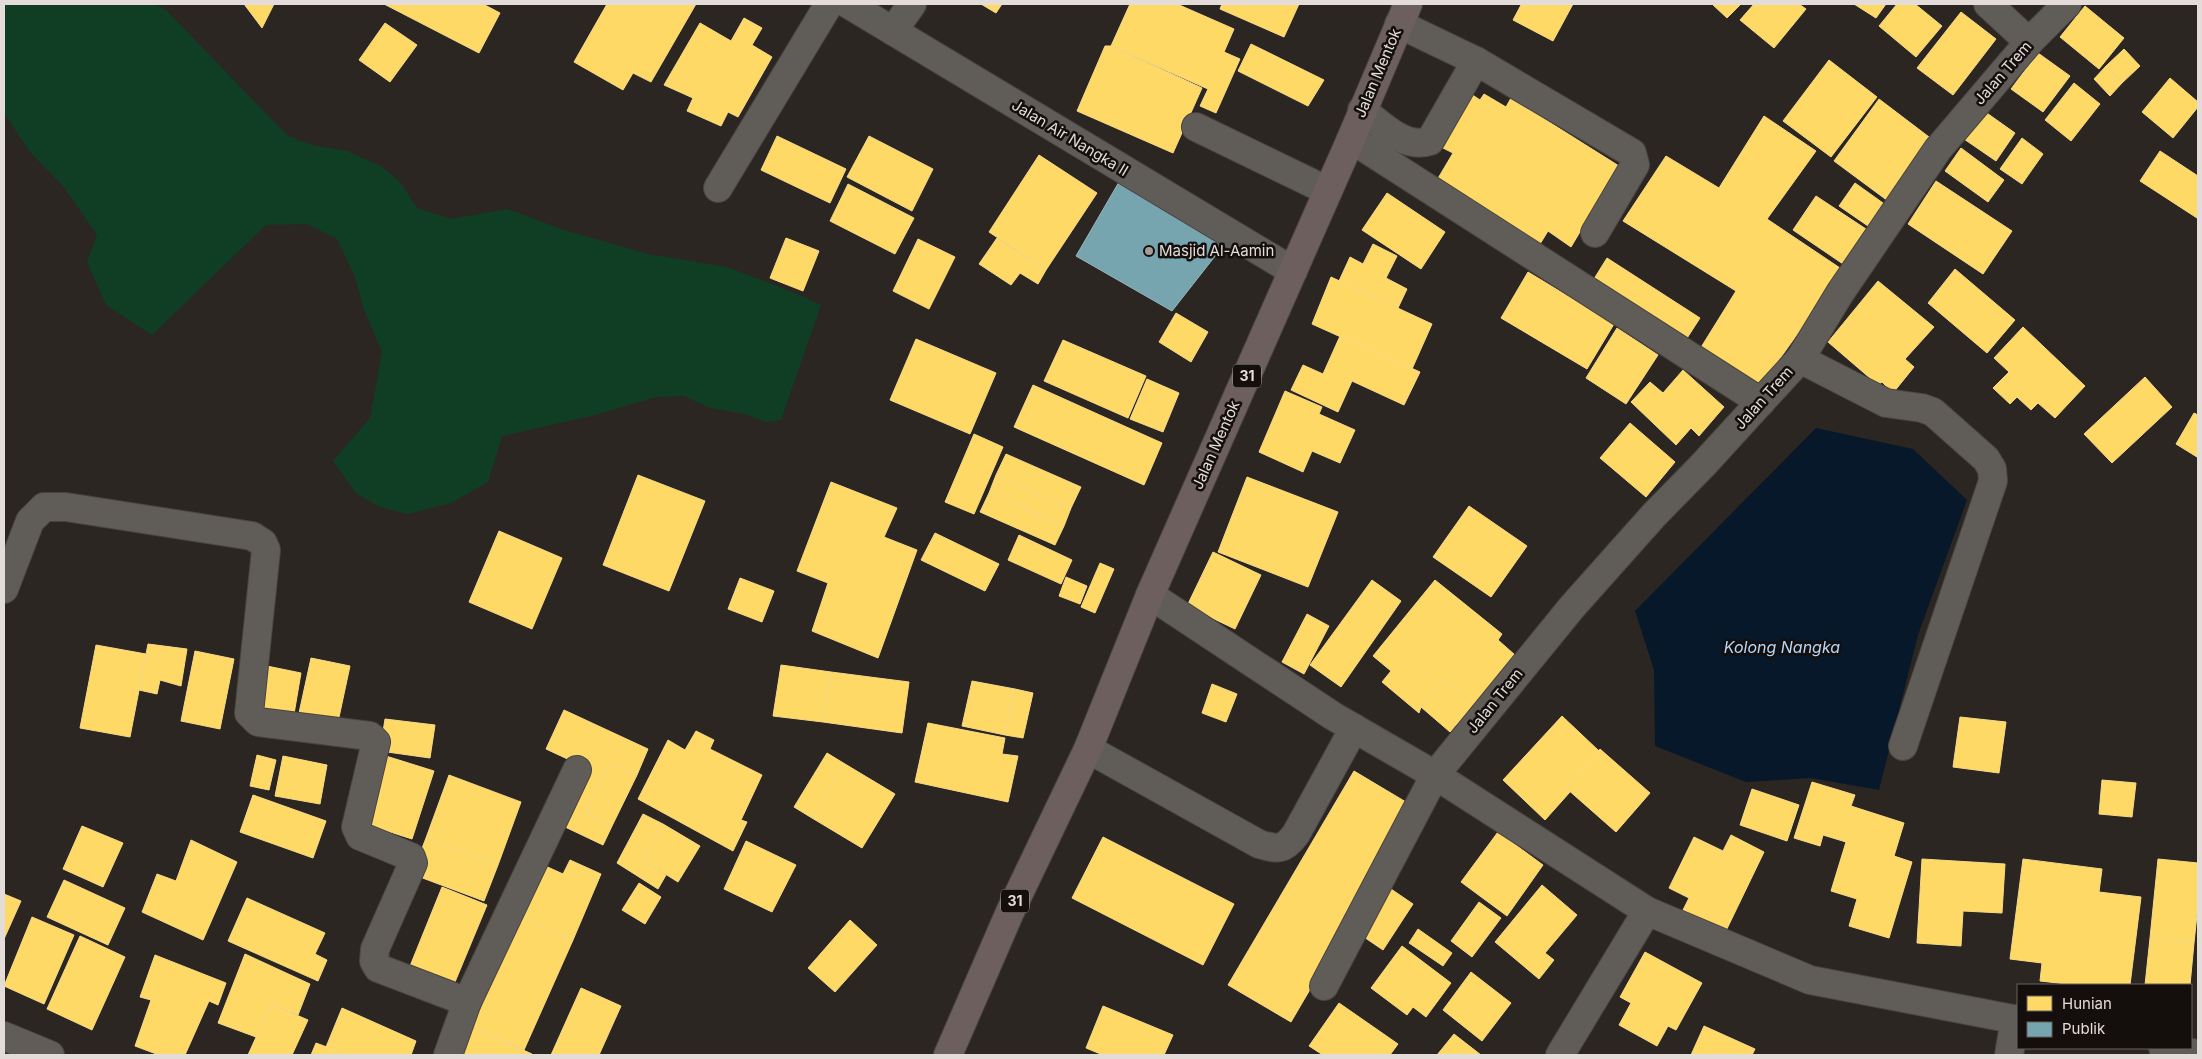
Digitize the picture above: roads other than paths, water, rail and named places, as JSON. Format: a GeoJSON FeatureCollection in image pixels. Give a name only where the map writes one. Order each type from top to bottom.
{"type":"FeatureCollection","features":[{"type":"Feature","properties":{"kind":"highway","name":"Jalan Mentok"},"geometry":{"type":"LineString","coordinates":[[1088,749],[1150,595],[1293,272],[1404,14]]}},
{"type":"Feature","properties":{"kind":"highway","name":"31"},"geometry":{"type":"LineString","coordinates":[[948,1055],[1010,912],[1088,749]]}},
{"type":"Feature","properties":{"kind":"street"},"geometry":{"type":"LineString","coordinates":[[718,188],[829,4]]}},
{"type":"Feature","properties":{"kind":"street","name":"Jalan Air Nangka II"},"geometry":{"type":"LineString","coordinates":[[848,4],[1293,272]]}},
{"type":"Feature","properties":{"kind":"street"},"geometry":{"type":"LineString","coordinates":[[893,31],[912,4]]}},
{"type":"Feature","properties":{"kind":"street"},"geometry":{"type":"LineString","coordinates":[[1988,4],[2029,42]]}},
{"type":"Feature","properties":{"kind":"street","name":"Jalan Trem"},"geometry":{"type":"LineString","coordinates":[[1324,986],[1435,775],[1572,608],[1654,515],[1703,465],[1800,359],[1840,293],[1938,149],[2029,42],[2067,4]]}},
{"type":"Feature","properties":{"kind":"street"},"geometry":{"type":"LineString","coordinates":[[1404,14],[1476,61],[1632,154],[1635,165],[1595,233]]}},
{"type":"Feature","properties":{"kind":"street"},"geometry":{"type":"LineString","coordinates":[[1362,110],[1403,140],[1421,144],[1430,141],[1476,61]]}},
{"type":"Feature","properties":{"kind":"street"},"geometry":{"type":"LineString","coordinates":[[1196,127],[1328,191]]}},
{"type":"Feature","properties":{"kind":"street"},"geometry":{"type":"LineString","coordinates":[[1351,139],[1761,402]]}},
{"type":"Feature","properties":{"kind":"street"},"geometry":{"type":"LineString","coordinates":[[1800,359],[1886,403],[1922,408],[1933,412],[1986,459],[1992,469],[1993,481],[1903,746]]}},
{"type":"Feature","properties":{"kind":"street"},"geometry":{"type":"LineString","coordinates":[[4,589],[30,521],[44,507],[66,507],[252,536],[263,543],[266,550],[249,713],[258,722],[370,736],[376,742],[356,827],[360,836],[411,857],[413,863],[375,950],[374,961],[378,968],[467,1002]]}},
{"type":"Feature","properties":{"kind":"street"},"geometry":{"type":"LineString","coordinates":[[1150,595],[1354,728],[1435,775],[1647,911],[1810,980],[2017,1020],[2009,1055]]}},
{"type":"Feature","properties":{"kind":"street"},"geometry":{"type":"LineString","coordinates":[[1088,749],[1260,844],[1276,849],[1288,844],[1296,834],[1354,728]]}},
{"type":"Feature","properties":{"kind":"street"},"geometry":{"type":"LineString","coordinates":[[448,1055],[467,1002],[577,770]]}},
{"type":"Feature","properties":{"kind":"street"},"geometry":{"type":"LineString","coordinates":[[1560,1055],[1647,911]]}},
{"type":"Feature","properties":{"kind":"street"},"geometry":{"type":"LineString","coordinates":[[5,1041],[50,1055]]}},
{"type":"Feature","properties":{"kind":"street"},"geometry":{"type":"LineString","coordinates":[[2169,1049],[2198,1054]]}},
{"type":"Feature","properties":{"kind":"water","name":"Kolong Nangka"},"geometry":{"type":"Polygon","coordinates":[[[1816,428],[1913,449],[1967,500],[1918,635],[1879,790],[1811,778],[1746,782],[1655,746],[1654,670],[1635,611],[1816,428]]]}},
{"type":"Feature","properties":{"kind":"place","name":"Masjid Al-Aamin"},"geometry":{"type":"Point","coordinates":[1149,251]}}]}
